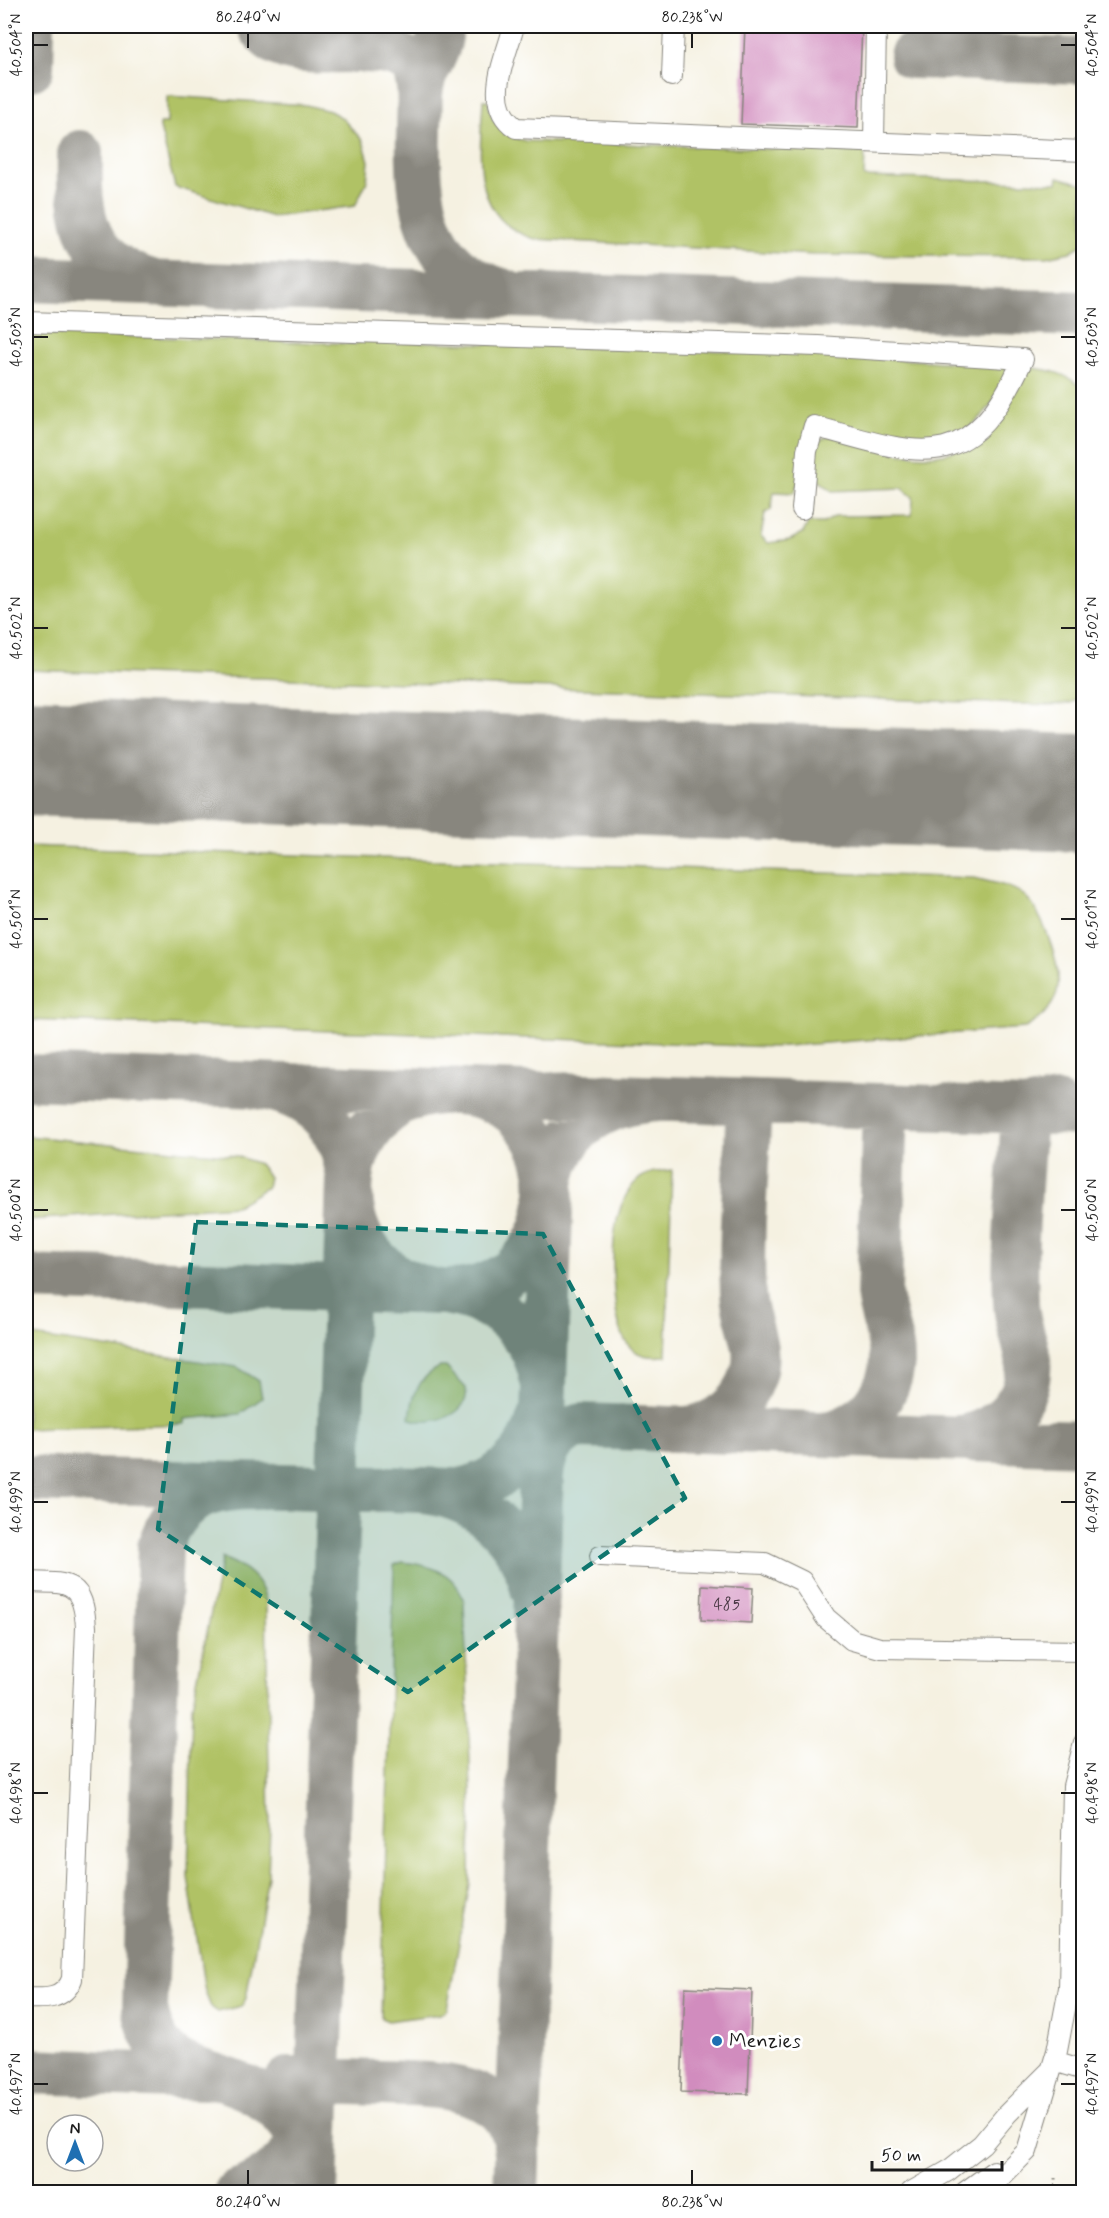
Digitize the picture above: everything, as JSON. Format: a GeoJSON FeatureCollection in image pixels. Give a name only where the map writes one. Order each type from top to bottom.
{"type":"FeatureCollection","features":[{"type":"Feature","properties":{"kind":"street"},"geometry":{"type":"LineString","coordinates":[[514,26],[497,95],[502,117],[516,128],[1083,151]]}},
{"type":"Feature","properties":{"kind":"street"},"geometry":{"type":"LineString","coordinates":[[672,76],[674,26]]}},
{"type":"Feature","properties":{"kind":"street"},"geometry":{"type":"LineString","coordinates":[[874,141],[876,26]]}},
{"type":"Feature","properties":{"kind":"street"},"geometry":{"type":"LineString","coordinates":[[26,322],[806,345],[1023,358],[1008,388],[982,426],[964,441],[944,449],[895,448],[814,426],[807,451],[802,508]]}},
{"type":"Feature","properties":{"kind":"street"},"geometry":{"type":"LineString","coordinates":[[600,1556],[765,1563],[802,1581],[826,1618],[852,1640],[879,1648],[1083,1651]]}},
{"type":"Feature","properties":{"kind":"street"},"geometry":{"type":"LineString","coordinates":[[26,1582],[57,1583],[72,1588],[83,1599],[86,1627],[72,1979],[65,1991],[53,1997],[26,1998]]}},
{"type":"Feature","properties":{"kind":"street"},"geometry":{"type":"LineString","coordinates":[[986,2193],[1027,2151],[1053,2066],[1069,1988],[1078,1797],[1083,1743]]}},
{"type":"Feature","properties":{"kind":"street"},"geometry":{"type":"LineString","coordinates":[[1053,2066],[1083,2070]]}},
{"type":"Feature","properties":{"kind":"street"},"geometry":{"type":"LineString","coordinates":[[911,2193],[966,2158],[1053,2066]]}},
{"type":"Feature","properties":{"kind":"street"},"geometry":{"type":"LineString","coordinates":[[937,2193],[966,2174],[994,2149],[1053,2066]]}},
{"type":"Feature","properties":{"kind":"street"},"geometry":{"type":"LineString","coordinates":[[965,2193],[995,2170],[1023,2138],[1053,2066]]}},
{"type":"Feature","properties":{"kind":"path"},"geometry":{"type":"LineString","coordinates":[[1055,2178],[1056,2193]]}},
{"type":"Feature","properties":{"kind":"highlighted area"},"geometry":{"type":"Polygon","coordinates":[[[196,1222],[543,1234],[685,1498],[408,1692],[158,1529],[196,1222]]]}},
{"type":"Feature","properties":{"kind":"green space"},"geometry":{"type":"Polygon","coordinates":[[[167,96],[306,105],[330,111],[341,117],[363,141],[369,161],[367,181],[355,206],[273,217],[175,187],[160,128],[160,123],[167,123],[167,96]]]}},
{"type":"Feature","properties":{"kind":"green space"},"geometry":{"type":"Polygon","coordinates":[[[483,100],[488,100],[489,108],[499,127],[511,136],[526,141],[865,152],[864,177],[1057,183],[1058,177],[1083,184],[1083,244],[1070,252],[1046,257],[814,255],[535,239],[514,230],[499,217],[489,201],[483,183],[481,163],[483,100]]]}},
{"type":"Feature","properties":{"kind":"green space"},"geometry":{"type":"Polygon","coordinates":[[[26,333],[357,344],[358,340],[797,353],[1009,366],[1009,372],[1000,392],[971,426],[951,438],[929,444],[906,444],[882,440],[809,418],[794,493],[774,492],[771,510],[765,513],[761,536],[768,543],[790,540],[803,533],[808,523],[824,523],[836,516],[912,515],[913,497],[902,488],[832,491],[821,482],[809,479],[812,451],[826,437],[836,436],[882,450],[917,456],[951,452],[976,438],[986,428],[1005,404],[1028,367],[1058,373],[1071,379],[1083,389],[1084,695],[1071,703],[1049,705],[26,670],[26,333]]]}},
{"type":"Feature","properties":{"kind":"green space"},"geometry":{"type":"Polygon","coordinates":[[[26,846],[974,878],[1015,890],[1026,897],[1038,915],[1049,939],[1057,965],[1058,986],[1051,1006],[1025,1028],[773,1047],[26,1020],[26,846]]]}},
{"type":"Feature","properties":{"kind":"green space"},"geometry":{"type":"Polygon","coordinates":[[[26,1136],[237,1156],[259,1164],[269,1177],[267,1187],[236,1206],[26,1220],[26,1136]]]}},
{"type":"Feature","properties":{"kind":"green space"},"geometry":{"type":"Polygon","coordinates":[[[672,1170],[666,1356],[657,1357],[639,1354],[631,1348],[624,1338],[619,1323],[613,1264],[615,1228],[623,1201],[634,1183],[649,1174],[672,1170]]]}},
{"type":"Feature","properties":{"kind":"green space"},"geometry":{"type":"Polygon","coordinates":[[[26,1335],[237,1367],[259,1381],[262,1398],[240,1414],[184,1419],[184,1424],[26,1429],[26,1335]]]}},
{"type":"Feature","properties":{"kind":"green space"},"geometry":{"type":"Polygon","coordinates":[[[446,1367],[466,1388],[466,1398],[462,1406],[448,1417],[438,1420],[410,1419],[412,1403],[421,1382],[432,1371],[446,1367]]]}},
{"type":"Feature","properties":{"kind":"green space"},"geometry":{"type":"Polygon","coordinates":[[[222,1558],[244,1569],[256,1579],[266,1601],[270,1827],[268,1876],[246,1998],[242,2006],[218,2012],[211,2007],[205,1992],[188,1877],[192,1706],[222,1558]]]}},
{"type":"Feature","properties":{"kind":"green space"},"geometry":{"type":"Polygon","coordinates":[[[402,1562],[423,1565],[449,1577],[464,1602],[471,1790],[470,1884],[447,2009],[440,2014],[388,2021],[381,2018],[394,1565],[402,1562]]]}},
{"type":"Feature","properties":{"kind":"building"},"geometry":{"type":"Polygon","coordinates":[[[745,26],[862,26],[858,128],[741,124],[745,26]]]}},
{"type":"Feature","properties":{"kind":"building"},"geometry":{"type":"Polygon","coordinates":[[[702,1585],[753,1588],[751,1623],[701,1620],[702,1585]]]}},
{"type":"Feature","properties":{"kind":"building","name":"Menzies"},"geometry":{"type":"Polygon","coordinates":[[[685,1987],[752,1990],[748,2094],[681,2092],[685,1987]]]}},
{"type":"Feature","properties":{"kind":"taxiway"},"geometry":{"type":"LineString","coordinates":[[31,68],[32,26]]}},
{"type":"Feature","properties":{"kind":"taxiway"},"geometry":{"type":"LineString","coordinates":[[260,26],[273,40],[289,48],[375,50],[395,54],[412,63],[418,79],[420,96],[420,182],[430,229],[441,249],[457,267],[478,281],[505,292]]}},
{"type":"Feature","properties":{"kind":"taxiway"},"geometry":{"type":"LineString","coordinates":[[420,95],[424,76],[438,46],[441,26]]}},
{"type":"Feature","properties":{"kind":"taxiway"},"geometry":{"type":"LineString","coordinates":[[912,56],[1084,61]]}},
{"type":"Feature","properties":{"kind":"taxiway"},"geometry":{"type":"LineString","coordinates":[[80,153],[81,197],[89,234],[98,249],[111,262],[129,273],[152,282]]}},
{"type":"Feature","properties":{"kind":"taxiway"},"geometry":{"type":"LineString","coordinates":[[26,279],[1084,314]]}},
{"type":"Feature","properties":{"kind":"taxiway"},"geometry":{"type":"LineString","coordinates":[[1009,790],[1055,786],[1084,777]]}},
{"type":"Feature","properties":{"kind":"taxiway"},"geometry":{"type":"LineString","coordinates":[[944,788],[1000,796],[1035,805],[1068,821],[1084,833]]}},
{"type":"Feature","properties":{"kind":"taxiway"},"geometry":{"type":"LineString","coordinates":[[26,1077],[1084,1113]]}},
{"type":"Feature","properties":{"kind":"taxiway"},"geometry":{"type":"LineString","coordinates":[[250,1085],[289,1094],[319,1112],[339,1141],[349,1179],[315,2192]]}},
{"type":"Feature","properties":{"kind":"taxiway"},"geometry":{"type":"LineString","coordinates":[[26,1278],[442,1292],[487,1285],[519,1264],[540,1232],[548,1196],[544,1159],[527,1126],[498,1103],[455,1092],[412,1098],[380,1118],[359,1148],[351,1183],[354,1220],[370,1253],[399,1278],[442,1292]]}},
{"type":"Feature","properties":{"kind":"taxiway"},"geometry":{"type":"LineString","coordinates":[[516,2192],[551,1184],[556,1164],[564,1148],[575,1133],[588,1122],[603,1112],[620,1106],[658,1099]]}},
{"type":"Feature","properties":{"kind":"taxiway"},"geometry":{"type":"LineString","coordinates":[[687,1429],[709,1423],[728,1411],[743,1394],[753,1374],[754,1343],[744,1303],[742,1269],[749,1102]]}},
{"type":"Feature","properties":{"kind":"taxiway"},"geometry":{"type":"LineString","coordinates":[[960,1438],[971,1436],[1000,1422],[1015,1407],[1025,1387],[1028,1364],[1017,1314],[1015,1279],[1024,1111],[1056,1105]]}},
{"type":"Feature","properties":{"kind":"taxiway"},"geometry":{"type":"LineString","coordinates":[[822,1434],[851,1425],[875,1405],[889,1378],[892,1363],[891,1347],[879,1293],[885,1107]]}},
{"type":"Feature","properties":{"kind":"taxiway"},"geometry":{"type":"LineString","coordinates":[[450,1293],[483,1303],[510,1320],[530,1346],[542,1378]]}},
{"type":"Feature","properties":{"kind":"taxiway"},"geometry":{"type":"LineString","coordinates":[[26,1479],[459,1491],[487,1482],[510,1466],[528,1444],[540,1417]]}},
{"type":"Feature","properties":{"kind":"taxiway"},"geometry":{"type":"LineString","coordinates":[[541,1475],[545,1457],[552,1442],[565,1432],[582,1426],[1084,1443]]}},
{"type":"Feature","properties":{"kind":"taxiway"},"geometry":{"type":"LineString","coordinates":[[257,1487],[224,1489],[196,1498],[175,1517],[160,1547],[145,2009],[151,2030],[159,2045],[170,2056],[182,2064],[247,2088],[281,2112],[304,2146],[313,2173]]}},
{"type":"Feature","properties":{"kind":"taxiway"},"geometry":{"type":"LineString","coordinates":[[430,1492],[466,1503],[497,1524],[520,1554],[533,1589]]}},
{"type":"Feature","properties":{"kind":"taxiway"},"geometry":{"type":"LineString","coordinates":[[26,2071],[205,2077]]}},
{"type":"Feature","properties":{"kind":"taxiway"},"geometry":{"type":"LineString","coordinates":[[288,2080],[424,2085],[467,2092],[485,2100],[501,2112],[512,2129],[517,2153]]}},
{"type":"Feature","properties":{"kind":"taxiway"},"geometry":{"type":"LineString","coordinates":[[237,2192],[263,2180],[284,2163],[301,2141],[313,2115]]}},
{"type":"Feature","properties":{"kind":"runway"},"geometry":{"type":"LineString","coordinates":[[26,757],[1084,793]]}},
{"type":"Feature","properties":{"kind":"place","name":"Menzies"},"geometry":{"type":"Point","coordinates":[717,2041]}}]}
